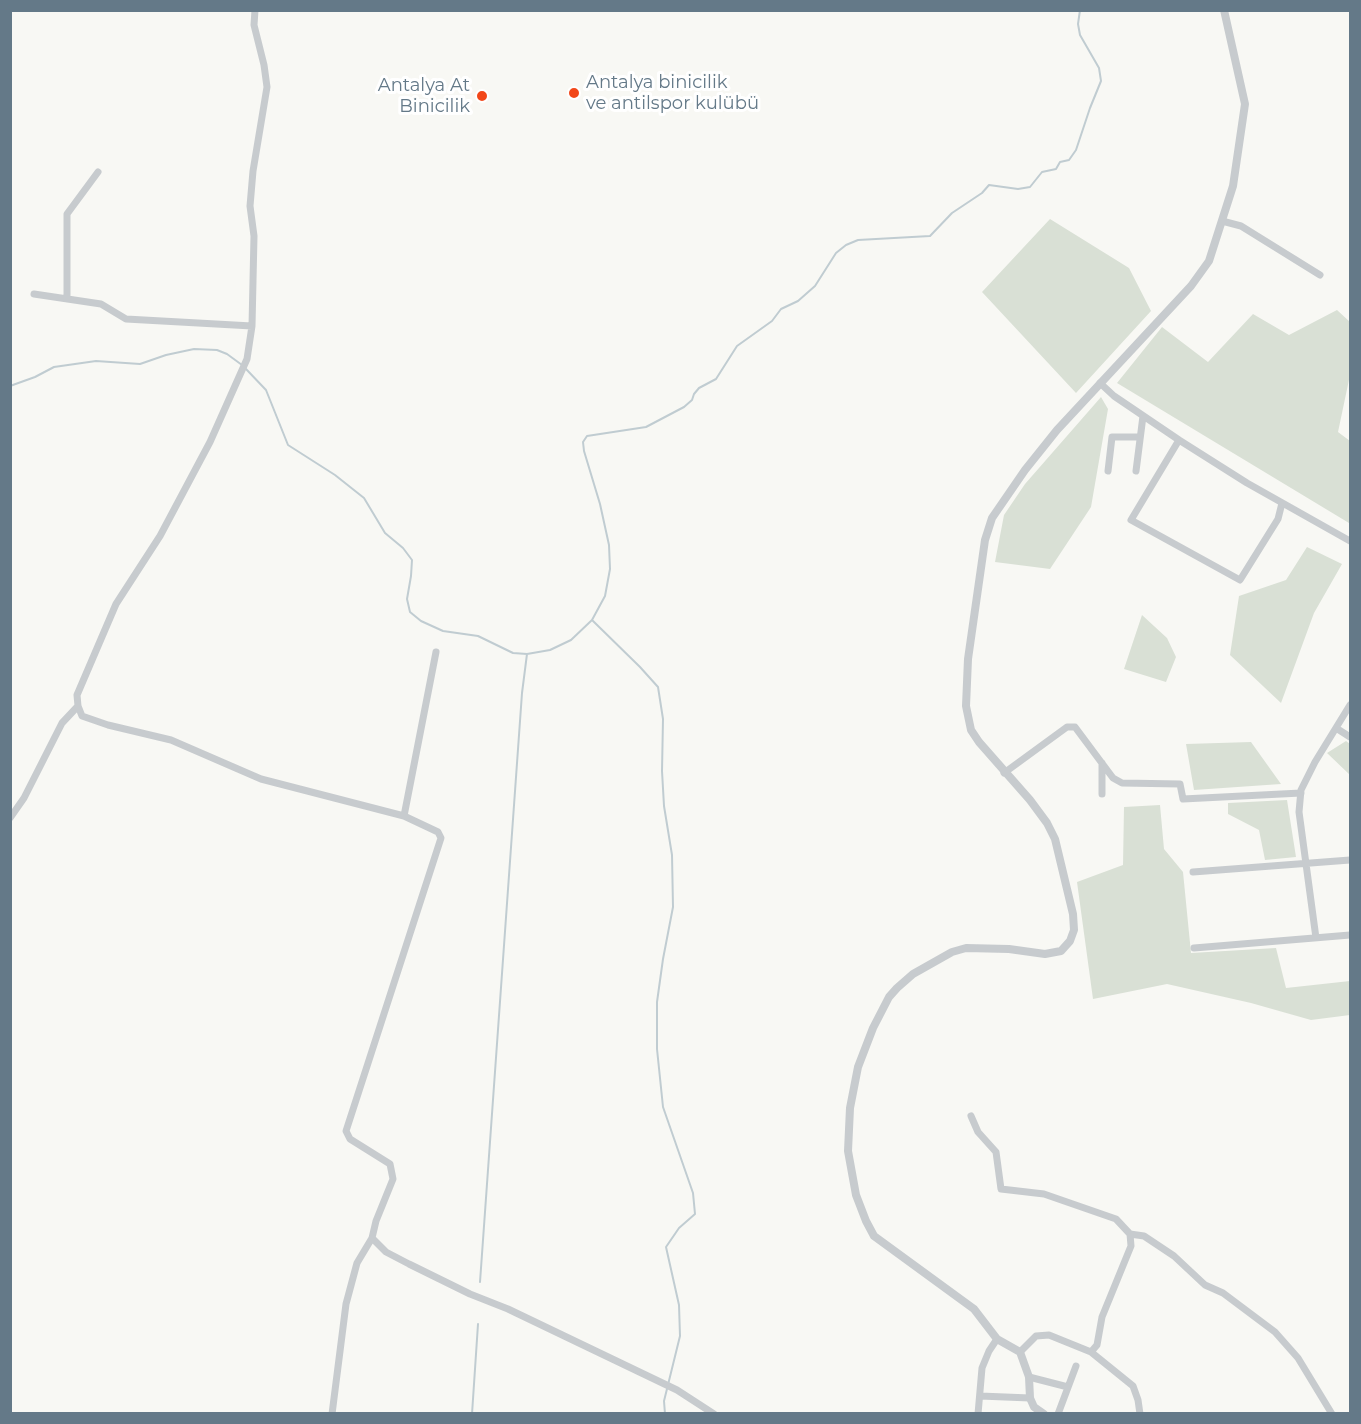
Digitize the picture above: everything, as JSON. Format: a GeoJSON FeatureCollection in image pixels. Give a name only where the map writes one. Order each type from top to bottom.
{"type":"FeatureCollection","features":[{"type":"Feature","properties":{"kind":"street"},"geometry":{"type":"LineString","coordinates":[[255,10],[254,25],[267,87],[253,171],[251,201],[254,236],[252,326],[247,359],[210,442],[160,536],[116,604],[77,695],[82,716],[108,725],[171,740],[261,779],[405,816],[438,832],[441,838],[346,1131],[350,1138],[390,1164],[393,1179],[376,1221],[372,1238],[357,1263],[346,1304],[332,1413]]}},
{"type":"Feature","properties":{"kind":"street"},"geometry":{"type":"LineString","coordinates":[[1044,1413],[1034,1407],[1030,1398],[1029,1377],[1020,1352],[998,1339],[974,1309],[874,1236],[856,1195],[848,1151],[852,1092],[858,1067],[873,1028],[897,988],[913,974],[952,952],[966,948],[1009,949],[1046,954],[1061,951],[1070,941],[1074,930],[1073,914],[1055,839],[1047,823],[971,730],[966,706],[968,658],[985,540],[992,518],[1009,490],[1057,430],[1191,286],[1209,261],[1233,186],[1245,104],[1224,10]]}},
{"type":"Feature","properties":{"kind":"street"},"geometry":{"type":"LineString","coordinates":[[67,299],[67,214],[98,172]]}},
{"type":"Feature","properties":{"kind":"street"},"geometry":{"type":"LineString","coordinates":[[1222,220],[1240,226],[1320,275]]}},
{"type":"Feature","properties":{"kind":"street"},"geometry":{"type":"LineString","coordinates":[[34,294],[101,304],[126,319],[252,326]]}},
{"type":"Feature","properties":{"kind":"street"},"geometry":{"type":"LineString","coordinates":[[1100,383],[1114,396],[1179,440],[1282,503],[1350,540]]}},
{"type":"Feature","properties":{"kind":"street"},"geometry":{"type":"LineString","coordinates":[[1136,471],[1143,416]]}},
{"type":"Feature","properties":{"kind":"street"},"geometry":{"type":"LineString","coordinates":[[1108,471],[1112,437],[1140,437]]}},
{"type":"Feature","properties":{"kind":"street"},"geometry":{"type":"LineString","coordinates":[[1179,440],[1131,520],[1240,580],[1278,519],[1282,503]]}},
{"type":"Feature","properties":{"kind":"street"},"geometry":{"type":"LineString","coordinates":[[405,816],[436,652]]}},
{"type":"Feature","properties":{"kind":"street"},"geometry":{"type":"LineString","coordinates":[[1316,938],[1299,812],[1301,793],[1305,779],[1350,705]]}},
{"type":"Feature","properties":{"kind":"street"},"geometry":{"type":"LineString","coordinates":[[10,818],[24,798],[62,723],[78,706]]}},
{"type":"Feature","properties":{"kind":"street"},"geometry":{"type":"LineString","coordinates":[[1005,773],[1067,727],[1075,727],[1113,778],[1122,783],[1180,784],[1183,799],[1301,793]]}},
{"type":"Feature","properties":{"kind":"street"},"geometry":{"type":"LineString","coordinates":[[1336,728],[1350,737]]}},
{"type":"Feature","properties":{"kind":"street"},"geometry":{"type":"LineString","coordinates":[[1102,763],[1102,794]]}},
{"type":"Feature","properties":{"kind":"street"},"geometry":{"type":"LineString","coordinates":[[1193,872],[1350,860]]}},
{"type":"Feature","properties":{"kind":"street"},"geometry":{"type":"LineString","coordinates":[[1194,948],[1350,935]]}},
{"type":"Feature","properties":{"kind":"street"},"geometry":{"type":"LineString","coordinates":[[971,1116],[978,1132],[996,1152],[1001,1189],[1044,1194],[1116,1219],[1130,1234],[1131,1246],[1102,1317],[1097,1345],[1091,1352]]}},
{"type":"Feature","properties":{"kind":"street"},"geometry":{"type":"LineString","coordinates":[[1130,1234],[1144,1236],[1174,1256],[1205,1285],[1223,1293],[1275,1332],[1298,1358],[1332,1413]]}},
{"type":"Feature","properties":{"kind":"street"},"geometry":{"type":"LineString","coordinates":[[372,1238],[386,1252],[470,1294],[508,1309],[677,1390],[714,1413]]}},
{"type":"Feature","properties":{"kind":"street"},"geometry":{"type":"LineString","coordinates":[[1020,1352],[1036,1336],[1049,1335],[1091,1352],[1133,1386],[1140,1413]]}},
{"type":"Feature","properties":{"kind":"street"},"geometry":{"type":"LineString","coordinates":[[978,1413],[982,1368],[989,1351],[998,1339]]}},
{"type":"Feature","properties":{"kind":"street"},"geometry":{"type":"LineString","coordinates":[[1058,1413],[1076,1365]]}},
{"type":"Feature","properties":{"kind":"street"},"geometry":{"type":"LineString","coordinates":[[1029,1377],[1068,1387]]}},
{"type":"Feature","properties":{"kind":"street"},"geometry":{"type":"LineString","coordinates":[[980,1396],[1030,1398]]}},
{"type":"Feature","properties":{"kind":"shaded area"},"geometry":{"type":"Polygon","coordinates":[[[1050,219],[1129,268],[1151,311],[1076,393],[982,292],[1050,219]]]}},
{"type":"Feature","properties":{"kind":"shaded area"},"geometry":{"type":"Polygon","coordinates":[[[1337,310],[1350,322],[1350,375],[1338,432],[1350,441],[1349,523],[1117,383],[1162,327],[1208,362],[1253,314],[1289,335],[1337,310]]]}},
{"type":"Feature","properties":{"kind":"shaded area"},"geometry":{"type":"Polygon","coordinates":[[[1101,397],[1108,409],[1091,507],[1050,569],[995,562],[1004,515],[1025,484],[1101,397]]]}},
{"type":"Feature","properties":{"kind":"shaded area"},"geometry":{"type":"Polygon","coordinates":[[[1307,547],[1342,564],[1314,613],[1281,703],[1230,655],[1239,596],[1286,580],[1307,547]]]}},
{"type":"Feature","properties":{"kind":"shaded area"},"geometry":{"type":"Polygon","coordinates":[[[1142,615],[1167,638],[1176,657],[1166,682],[1124,669],[1142,615]]]}},
{"type":"Feature","properties":{"kind":"shaded area"},"geometry":{"type":"Polygon","coordinates":[[[1346,741],[1350,744],[1350,775],[1327,753],[1346,741]]]}},
{"type":"Feature","properties":{"kind":"shaded area"},"geometry":{"type":"Polygon","coordinates":[[[1251,742],[1281,784],[1194,790],[1186,744],[1251,742]]]}},
{"type":"Feature","properties":{"kind":"shaded area"},"geometry":{"type":"Polygon","coordinates":[[[1287,800],[1296,857],[1265,860],[1259,830],[1228,814],[1228,803],[1287,800]]]}},
{"type":"Feature","properties":{"kind":"shaded area"},"geometry":{"type":"Polygon","coordinates":[[[1160,805],[1164,849],[1183,872],[1191,953],[1276,948],[1286,988],[1350,981],[1350,1015],[1311,1020],[1251,1003],[1167,984],[1093,999],[1077,882],[1123,865],[1124,807],[1160,805]]]}},
{"type":"Feature","properties":{"kind":"waterway"},"geometry":{"type":"LineString","coordinates":[[246,369],[266,390],[288,445],[335,475],[364,498],[385,533],[403,548],[412,560],[407,599],[410,612],[421,621],[443,631],[478,636],[513,653],[527,654],[550,650],[571,640],[592,620],[605,596],[610,569],[609,545],[600,504],[584,451],[583,442],[587,436],[646,427],[684,407],[692,400],[699,388],[716,379],[737,346],[772,321],[781,309],[798,301],[815,286],[836,253],[846,245],[858,240],[930,236],[952,213],[982,193],[989,185],[1018,189],[1030,187],[1042,172],[1056,169],[1060,162],[1069,160],[1076,150],[1101,81],[1099,68],[1080,35],[1078,24],[1080,10]]}},
{"type":"Feature","properties":{"kind":"waterway"},"geometry":{"type":"LineString","coordinates":[[10,386],[54,367],[96,361],[140,364],[194,349],[217,350],[242,365]]}},
{"type":"Feature","properties":{"kind":"waterway"},"geometry":{"type":"LineString","coordinates":[[592,620],[658,687],[663,719],[662,771],[664,806],[672,855],[673,907],[657,1002],[657,1049],[663,1107],[693,1193],[695,1214],[679,1228],[666,1247],[679,1305],[680,1336],[664,1401],[665,1414]]}},
{"type":"Feature","properties":{"kind":"waterway"},"geometry":{"type":"LineString","coordinates":[[480,1282],[522,693],[527,654]]}},
{"type":"Feature","properties":{"kind":"waterway"},"geometry":{"type":"LineString","coordinates":[[472,1414],[478,1324]]}},
{"type":"Feature","properties":{"kind":"place","name":"Antalya binicilik ve antilspor kulübü"},"geometry":{"type":"Point","coordinates":[574,93]}},
{"type":"Feature","properties":{"kind":"place","name":"Antalya At Binicilik"},"geometry":{"type":"Point","coordinates":[482,96]}}]}
